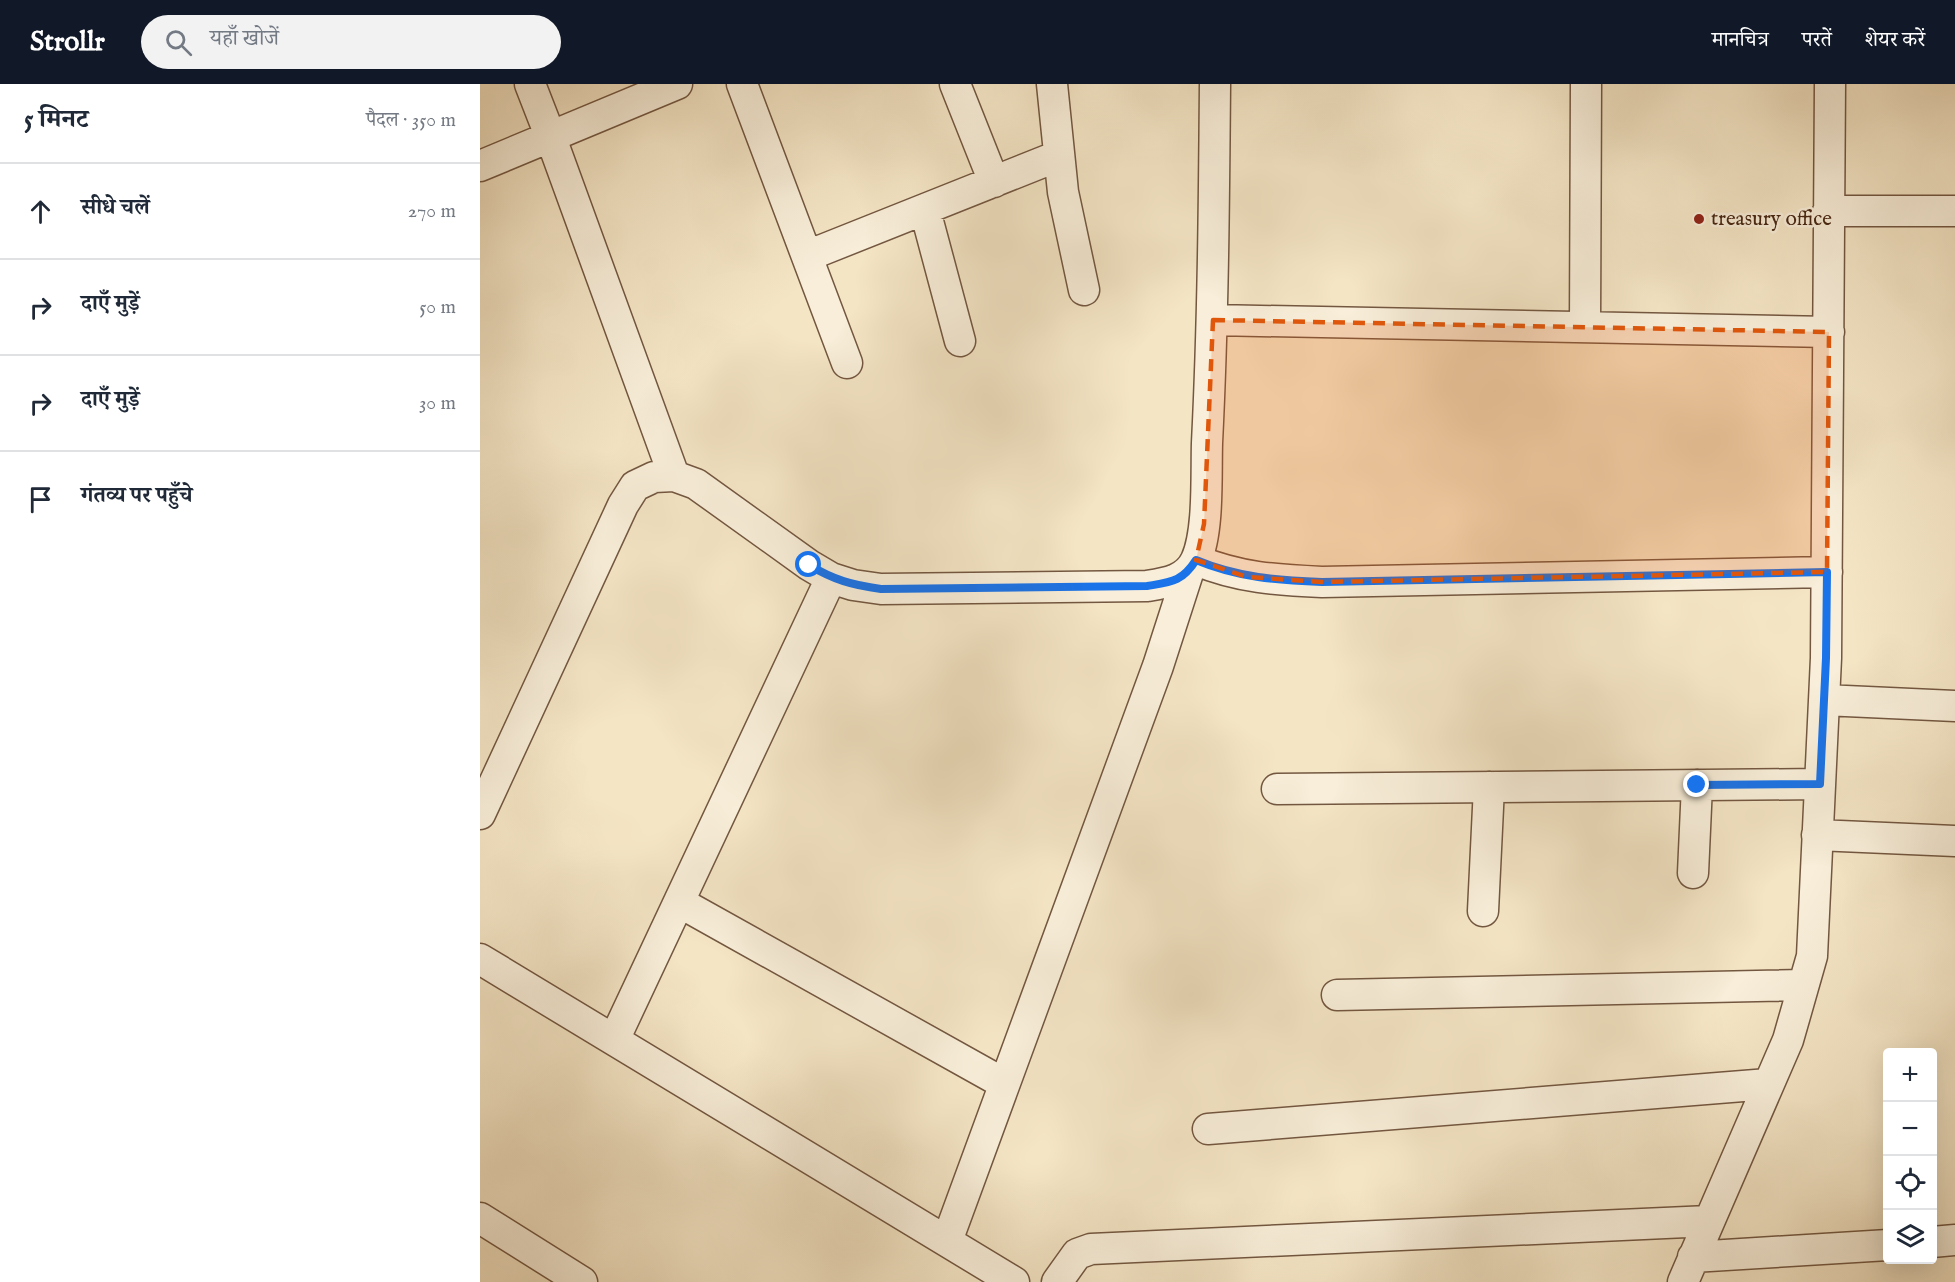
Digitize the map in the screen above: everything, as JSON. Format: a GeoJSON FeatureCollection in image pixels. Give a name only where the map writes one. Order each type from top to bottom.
{"type":"FeatureCollection","features":[{"type":"Feature","properties":{"kind":"street"},"geometry":{"type":"LineString","coordinates":[[530,84],[674,476]]}},
{"type":"Feature","properties":{"kind":"street"},"geometry":{"type":"LineString","coordinates":[[480,166],[677,84]]}},
{"type":"Feature","properties":{"kind":"street"},"geometry":{"type":"LineString","coordinates":[[742,84],[847,363]]}},
{"type":"Feature","properties":{"kind":"street"},"geometry":{"type":"LineString","coordinates":[[956,84],[994,182]]}},
{"type":"Feature","properties":{"kind":"street"},"geometry":{"type":"LineString","coordinates":[[1052,84],[1063,192],[1084,290]]}},
{"type":"Feature","properties":{"kind":"street"},"geometry":{"type":"LineString","coordinates":[[947,1241],[1158,666],[1204,524],[1213,320],[1215,84]]}},
{"type":"Feature","properties":{"kind":"street"},"geometry":{"type":"LineString","coordinates":[[1585,327],[1586,84]]}},
{"type":"Feature","properties":{"kind":"street"},"geometry":{"type":"LineString","coordinates":[[1688,1270],[1788,1040],[1812,956],[1824,700],[1827,572],[1830,84]]}},
{"type":"Feature","properties":{"kind":"street"},"geometry":{"type":"LineString","coordinates":[[807,256],[1058,156]]}},
{"type":"Feature","properties":{"kind":"street"},"geometry":{"type":"LineString","coordinates":[[925,210],[960,341]]}},
{"type":"Feature","properties":{"kind":"street"},"geometry":{"type":"LineString","coordinates":[[1828,211],[1955,211]]}},
{"type":"Feature","properties":{"kind":"street"},"geometry":{"type":"LineString","coordinates":[[1213,320],[1829,332]]}},
{"type":"Feature","properties":{"kind":"street"},"geometry":{"type":"LineString","coordinates":[[480,814],[623,505],[635,486],[654,477],[674,476],[696,484],[809,565],[831,578],[853,585],[881,589],[1147,586],[1172,582],[1192,566],[1247,577],[1322,582],[1827,572]]}},
{"type":"Feature","properties":{"kind":"street"},"geometry":{"type":"LineString","coordinates":[[614,1040],[831,578]]}},
{"type":"Feature","properties":{"kind":"street"},"geometry":{"type":"LineString","coordinates":[[1824,700],[1955,706]]}},
{"type":"Feature","properties":{"kind":"street"},"geometry":{"type":"LineString","coordinates":[[1277,789],[1820,784]]}},
{"type":"Feature","properties":{"kind":"street"},"geometry":{"type":"LineString","coordinates":[[1693,873],[1697,785]]}},
{"type":"Feature","properties":{"kind":"street"},"geometry":{"type":"LineString","coordinates":[[1484,911],[1489,787]]}},
{"type":"Feature","properties":{"kind":"street"},"geometry":{"type":"LineString","coordinates":[[1817,835],[1955,841]]}},
{"type":"Feature","properties":{"kind":"street"},"geometry":{"type":"LineString","coordinates":[[679,902],[1004,1083]]}},
{"type":"Feature","properties":{"kind":"street"},"geometry":{"type":"LineString","coordinates":[[480,959],[1014,1282]]}},
{"type":"Feature","properties":{"kind":"street"},"geometry":{"type":"LineString","coordinates":[[1337,995],[1803,985]]}},
{"type":"Feature","properties":{"kind":"street"},"geometry":{"type":"LineString","coordinates":[[1208,1129],[1768,1084]]}},
{"type":"Feature","properties":{"kind":"street"},"geometry":{"type":"LineString","coordinates":[[480,1218],[582,1282]]}},
{"type":"Feature","properties":{"kind":"street"},"geometry":{"type":"LineString","coordinates":[[1057,1282],[1077,1254],[1097,1248],[1709,1221]]}},
{"type":"Feature","properties":{"kind":"street"},"geometry":{"type":"LineString","coordinates":[[1937,1242],[1955,1240]]}},
{"type":"Feature","properties":{"kind":"street"},"geometry":{"type":"LineString","coordinates":[[1688,1270],[1883,1246]]}},
{"type":"Feature","properties":{"kind":"highlighted area"},"geometry":{"type":"Polygon","coordinates":[[[1213,320],[1829,332],[1827,572],[1322,582],[1247,577],[1196,560],[1204,524],[1213,320]]]}},
{"type":"Feature","properties":{"kind":"place","name":"treasury office"},"geometry":{"type":"Point","coordinates":[1699,219]}},
{"type":"Feature","properties":{"kind":"route"},"geometry":{"type":"LineString","coordinates":[[809,565],[831,578],[853,585],[881,589],[1147,586],[1172,582],[1188,573],[1196,560],[1220,570],[1247,577],[1322,582],[1827,572],[1826,658],[1820,784],[1697,785]]}}]}
